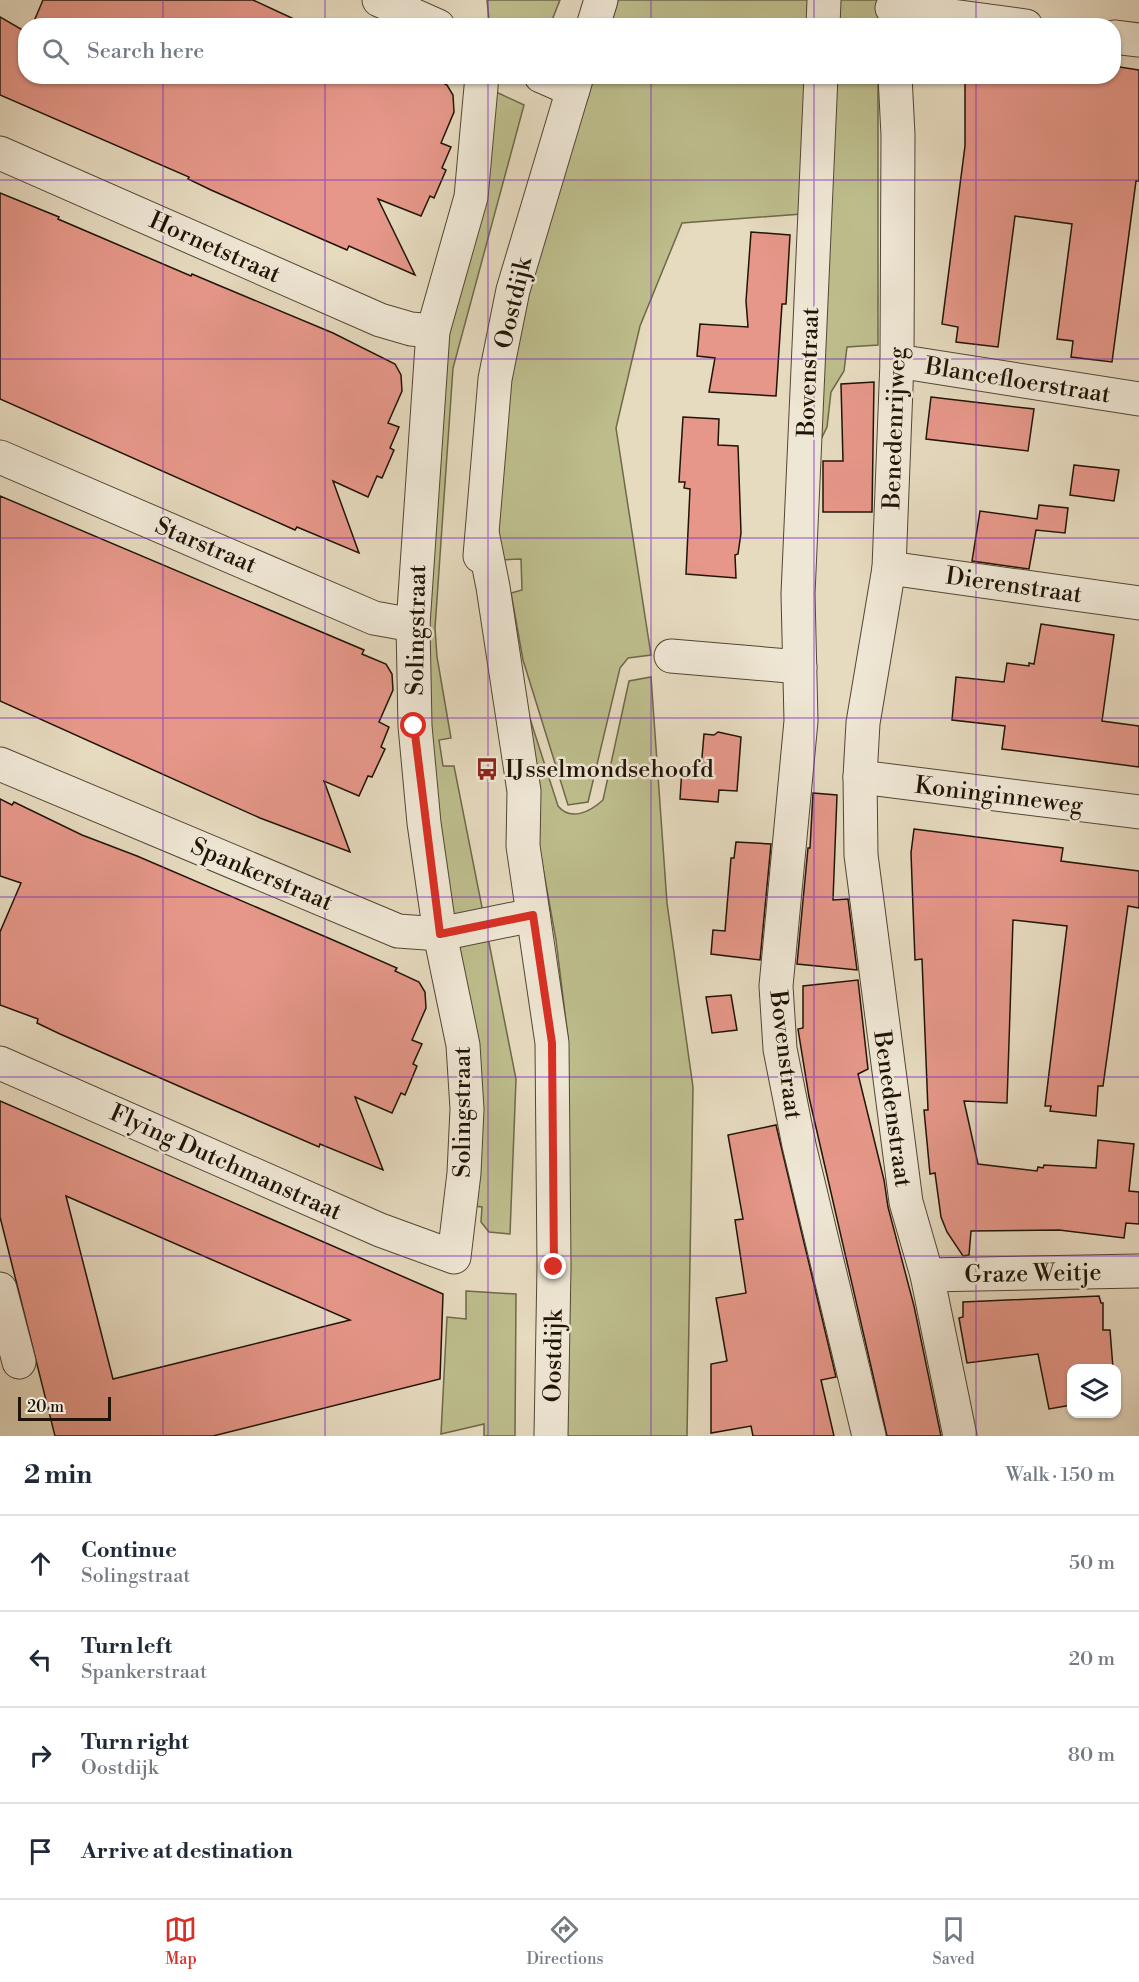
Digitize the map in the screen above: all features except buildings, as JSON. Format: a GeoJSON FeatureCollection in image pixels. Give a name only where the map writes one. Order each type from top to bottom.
{"type":"FeatureCollection","features":[{"type":"Feature","properties":{"kind":"street"},"geometry":{"type":"LineString","coordinates":[[379,0],[420,18]]}},
{"type":"Feature","properties":{"kind":"street"},"geometry":{"type":"LineString","coordinates":[[595,18],[601,0]]}},
{"type":"Feature","properties":{"kind":"street"},"geometry":{"type":"LineString","coordinates":[[823,18],[824,0]]}},
{"type":"Feature","properties":{"kind":"street"},"geometry":{"type":"LineString","coordinates":[[892,11],[955,18]]}},
{"type":"Feature","properties":{"kind":"street"},"geometry":{"type":"LineString","coordinates":[[1121,38],[1139,40]]}},
{"type":"Feature","properties":{"kind":"street","name":"Solingstraat"},"geometry":{"type":"LineString","coordinates":[[454,1257],[464,1173],[466,1099],[463,1045],[440,934],[414,726],[413,625],[433,331],[471,197],[481,84]]}},
{"type":"Feature","properties":{"kind":"street","name":"Oostdijk"},"geometry":{"type":"LineString","coordinates":[[551,1436],[554,1267],[552,1043],[523,846],[502,785],[481,671],[475,584],[483,537],[495,379],[513,290],[575,84]]}},
{"type":"Feature","properties":{"kind":"street","name":"Bovenstraat"},"geometry":{"type":"LineString","coordinates":[[820,84],[798,594],[801,721],[776,986],[780,1049],[799,1145],[869,1436]]}},
{"type":"Feature","properties":{"kind":"street","name":"Benedenrijweg"},"geometry":{"type":"LineString","coordinates":[[860,777],[863,723],[889,568],[897,361],[898,135],[895,84]]}},
{"type":"Feature","properties":{"kind":"street","name":"Hornetstraat"},"geometry":{"type":"LineString","coordinates":[[0,153],[380,320],[411,329],[433,331]]}},
{"type":"Feature","properties":{"kind":"street","name":"Blancefloerstraat"},"geometry":{"type":"LineString","coordinates":[[897,361],[1139,399]]}},
{"type":"Feature","properties":{"kind":"street","name":"Starstraat"},"geometry":{"type":"LineString","coordinates":[[0,457],[374,618],[413,625]]}},
{"type":"Feature","properties":{"kind":"street","name":"Dierenstraat"},"geometry":{"type":"LineString","coordinates":[[889,568],[1139,603]]}},
{"type":"Feature","properties":{"kind":"street"},"geometry":{"type":"LineString","coordinates":[[671,656],[800,667]]}},
{"type":"Feature","properties":{"kind":"street","name":"Spankerstraat"},"geometry":{"type":"LineString","coordinates":[[0,764],[398,931],[440,934],[533,915]]}},
{"type":"Feature","properties":{"kind":"street","name":"Koninginneweg"},"geometry":{"type":"LineString","coordinates":[[860,777],[1139,812]]}},
{"type":"Feature","properties":{"kind":"street","name":"Benedenstraat"},"geometry":{"type":"LineString","coordinates":[[860,777],[861,855],[889,1087],[906,1202],[927,1275],[960,1436]]}},
{"type":"Feature","properties":{"kind":"street","name":"Flying Dutchmanstraat"},"geometry":{"type":"LineString","coordinates":[[0,1063],[380,1230],[454,1257]]}},
{"type":"Feature","properties":{"kind":"street","name":"Graze Weitje"},"geometry":{"type":"LineString","coordinates":[[927,1275],[1139,1271]]}},
{"type":"Feature","properties":{"kind":"street"},"geometry":{"type":"LineString","coordinates":[[0,1289],[19,1362]]}},
{"type":"Feature","properties":{"kind":"green space"},"geometry":{"type":"Polygon","coordinates":[[[487,0],[560,0],[553,18],[489,18],[487,0]]]}},
{"type":"Feature","properties":{"kind":"green space"},"geometry":{"type":"Polygon","coordinates":[[[618,0],[814,0],[813,18],[612,18],[618,0]]]}},
{"type":"Feature","properties":{"kind":"green space"},"geometry":{"type":"Polygon","coordinates":[[[833,0],[879,0],[878,18],[832,18],[833,0]]]}},
{"type":"Feature","properties":{"kind":"green space"},"geometry":{"type":"Polygon","coordinates":[[[592,84],[811,84],[802,214],[682,223],[640,326],[616,428],[651,655],[628,658],[620,668],[588,802],[568,805],[523,660],[511,593],[522,590],[521,559],[499,560],[497,449],[530,283],[592,84]]]}},
{"type":"Feature","properties":{"kind":"green space"},"geometry":{"type":"Polygon","coordinates":[[[829,84],[878,84],[878,345],[847,347],[844,371],[831,392],[827,427],[813,456],[829,84]]]}},
{"type":"Feature","properties":{"kind":"green space"},"geometry":{"type":"Polygon","coordinates":[[[494,91],[524,105],[453,368],[435,628],[437,657],[451,738],[439,740],[443,766],[454,766],[516,1079],[510,1234],[489,1232],[481,1222],[482,1207],[473,1206],[442,858],[431,773],[427,624],[443,357],[494,91]]]}},
{"type":"Feature","properties":{"kind":"green space"},"geometry":{"type":"Polygon","coordinates":[[[651,677],[667,903],[693,1087],[687,1436],[567,1436],[568,1038],[556,940],[524,763],[518,681],[558,806],[563,811],[575,814],[593,808],[603,800],[629,681],[651,677]]]}},
{"type":"Feature","properties":{"kind":"green space"},"geometry":{"type":"Polygon","coordinates":[[[466,1291],[516,1294],[515,1436],[484,1436],[484,1424],[441,1434],[447,1317],[466,1319],[466,1291]]]}},
{"type":"Feature","properties":{"kind":"place","name":"IJsselmondsehoofd"},"geometry":{"type":"Point","coordinates":[487,769]}},
{"type":"Feature","properties":{"kind":"route"},"geometry":{"type":"LineString","coordinates":[[414,726],[424,823],[440,934],[533,915],[552,1043],[554,1267]]}}]}
